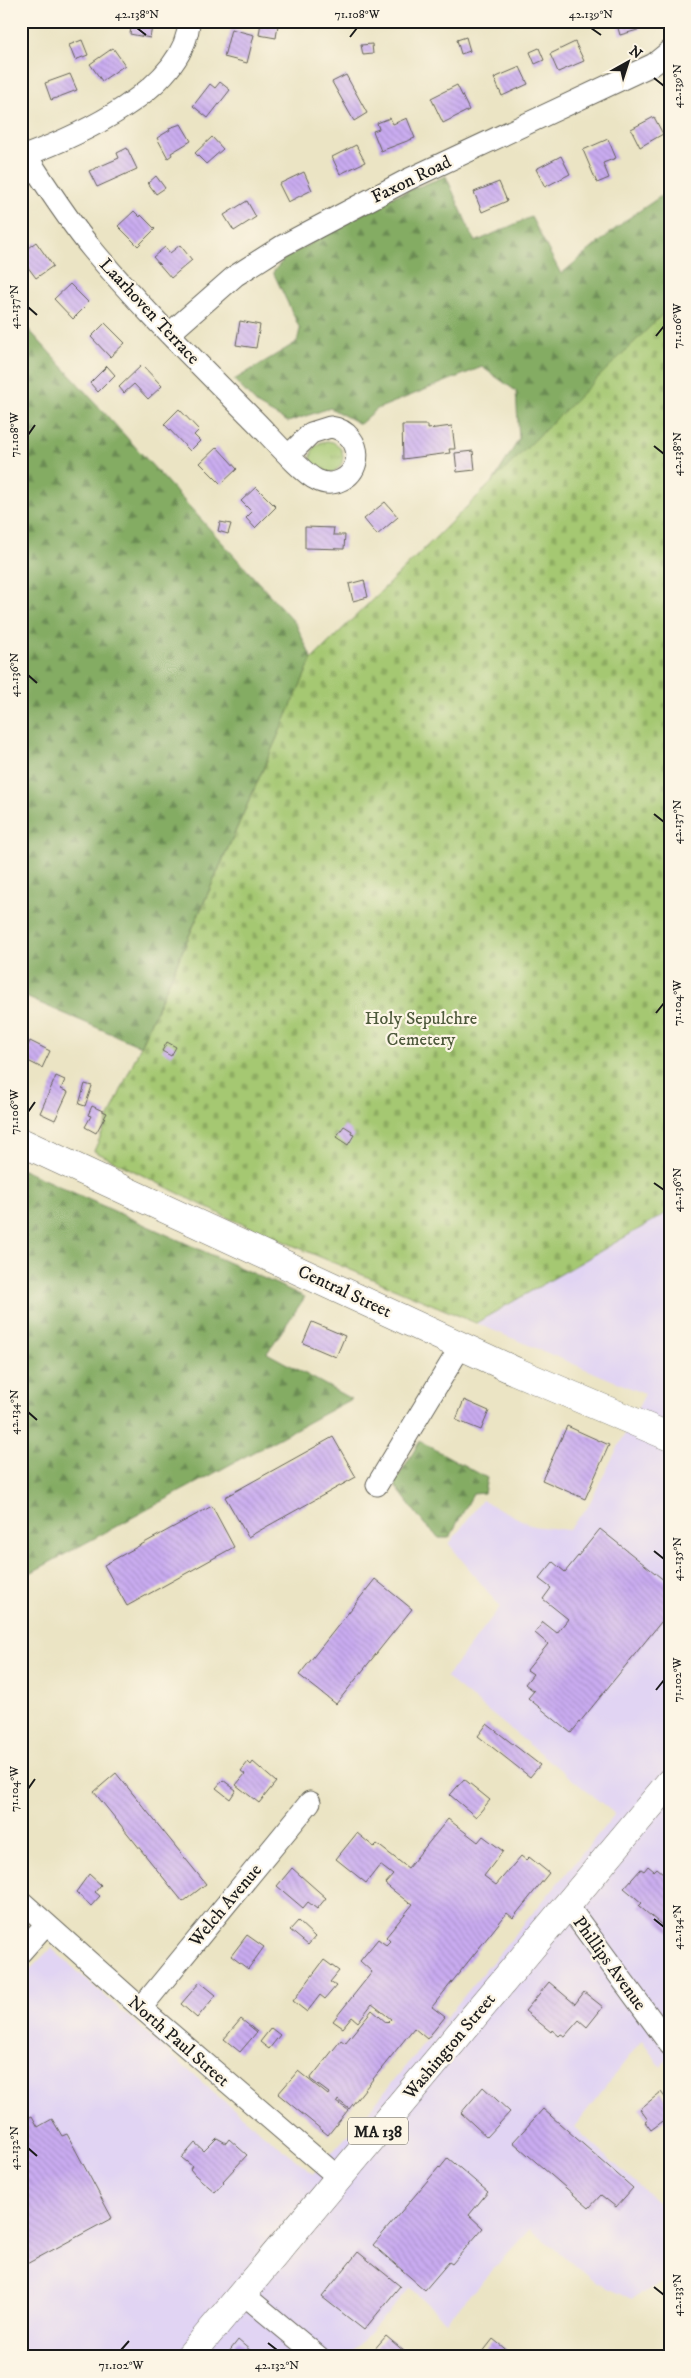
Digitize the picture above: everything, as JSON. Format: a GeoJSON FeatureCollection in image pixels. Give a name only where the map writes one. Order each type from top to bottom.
{"type":"FeatureCollection","features":[{"type":"Feature","properties":{"kind":"main road","name":"Central Street"},"geometry":{"type":"LineString","coordinates":[[21,1142],[461,1346],[670,1438]]}},
{"type":"Feature","properties":{"kind":"main road","name":"Washington Street"},"geometry":{"type":"LineString","coordinates":[[189,2357],[670,1782]]}},
{"type":"Feature","properties":{"kind":"street"},"geometry":{"type":"LineString","coordinates":[[24,156],[94,126],[131,104],[154,86],[179,55],[189,29],[189,21]]}},
{"type":"Feature","properties":{"kind":"street","name":"Faxon Road"},"geometry":{"type":"LineString","coordinates":[[170,334],[235,276],[274,251],[407,180],[654,64],[670,51]]}},
{"type":"Feature","properties":{"kind":"street","name":"Laarhoven Terrace"},"geometry":{"type":"LineString","coordinates":[[24,156],[91,248],[170,334],[289,455]]}},
{"type":"Feature","properties":{"kind":"street"},"geometry":{"type":"LineString","coordinates":[[376,1485],[461,1346]]}},
{"type":"Feature","properties":{"kind":"street","name":"Welch Avenue"},"geometry":{"type":"LineString","coordinates":[[141,2008],[310,1802]]}},
{"type":"Feature","properties":{"kind":"street","name":"North Paul Street"},"geometry":{"type":"LineString","coordinates":[[21,1901],[141,2008],[339,2178]]}},
{"type":"Feature","properties":{"kind":"street","name":"Phillips Avenue"},"geometry":{"type":"LineString","coordinates":[[568,1906],[670,2045]]}},
{"type":"Feature","properties":{"kind":"street"},"geometry":{"type":"LineString","coordinates":[[21,1952],[46,1924]]}},
{"type":"Feature","properties":{"kind":"street"},"geometry":{"type":"LineString","coordinates":[[242,2293],[319,2357]]}},
{"type":"Feature","properties":{"kind":"shaded area"},"geometry":{"type":"Polygon","coordinates":[[[670,1211],[670,2056],[661,2067],[642,2040],[574,2127],[670,2214],[670,2278],[632,2299],[597,2283],[530,2229],[446,2321],[410,2288],[348,2357],[21,2357],[21,1979],[51,1948],[214,2093],[313,2174],[361,2120],[615,1814],[446,1677],[500,1607],[449,1544],[482,1500],[533,1526],[568,1530],[587,1508],[645,1394],[476,1323],[670,1211]]]}},
{"type":"Feature","properties":{"kind":"green space"},"geometry":{"type":"Polygon","coordinates":[[[446,176],[475,242],[531,217],[561,274],[626,220],[670,190],[670,792],[481,501],[519,439],[516,391],[482,367],[377,409],[360,424],[330,408],[288,422],[259,406],[234,380],[297,342],[300,329],[273,272],[285,258],[392,197],[446,176]]]}},
{"type":"Feature","properties":{"kind":"green space","name":"Holy Sepulchre Cemetery"},"geometry":{"type":"Polygon","coordinates":[[[670,307],[670,1211],[476,1323],[226,1217],[94,1151],[312,659],[670,307]]]}},
{"type":"Feature","properties":{"kind":"green space"},"geometry":{"type":"Polygon","coordinates":[[[21,321],[296,624],[312,659],[140,1046],[21,995],[21,321]]]}},
{"type":"Feature","properties":{"kind":"green space"},"geometry":{"type":"Polygon","coordinates":[[[327,441],[333,442],[338,446],[342,451],[342,463],[338,468],[333,472],[327,473],[321,472],[316,468],[312,463],[311,457],[312,451],[316,446],[321,442],[327,441]]]}},
{"type":"Feature","properties":{"kind":"green space"},"geometry":{"type":"Polygon","coordinates":[[[21,1169],[305,1297],[267,1353],[351,1399],[21,1578],[21,1169]]]}},
{"type":"Feature","properties":{"kind":"green space"},"geometry":{"type":"Polygon","coordinates":[[[420,1441],[487,1478],[484,1493],[473,1494],[449,1538],[439,1538],[425,1525],[394,1484],[420,1441]]]}},
{"type":"Feature","properties":{"kind":"building"},"geometry":{"type":"Polygon","coordinates":[[[132,21],[153,21],[150,38],[130,34],[132,21]]]}},
{"type":"Feature","properties":{"kind":"building"},"geometry":{"type":"Polygon","coordinates":[[[616,21],[639,21],[641,29],[620,35],[616,21]]]}},
{"type":"Feature","properties":{"kind":"building"},"geometry":{"type":"Polygon","coordinates":[[[261,22],[278,25],[276,38],[259,35],[261,22]]]}},
{"type":"Feature","properties":{"kind":"building"},"geometry":{"type":"Polygon","coordinates":[[[231,29],[254,35],[247,63],[224,57],[231,29]]]}},
{"type":"Feature","properties":{"kind":"building"},"geometry":{"type":"Polygon","coordinates":[[[466,37],[470,51],[461,54],[457,40],[466,37]]]}},
{"type":"Feature","properties":{"kind":"building"},"geometry":{"type":"Polygon","coordinates":[[[82,40],[88,55],[75,60],[69,45],[82,40]]]}},
{"type":"Feature","properties":{"kind":"building"},"geometry":{"type":"Polygon","coordinates":[[[575,42],[584,61],[558,72],[550,54],[575,42]]]}},
{"type":"Feature","properties":{"kind":"building"},"geometry":{"type":"Polygon","coordinates":[[[372,44],[373,54],[363,55],[361,45],[372,44]]]}},
{"type":"Feature","properties":{"kind":"building"},"geometry":{"type":"Polygon","coordinates":[[[113,48],[125,65],[102,81],[90,64],[113,48]]]}},
{"type":"Feature","properties":{"kind":"building"},"geometry":{"type":"Polygon","coordinates":[[[539,48],[544,60],[535,64],[530,52],[539,48]]]}},
{"type":"Feature","properties":{"kind":"building"},"geometry":{"type":"Polygon","coordinates":[[[520,67],[528,84],[502,96],[494,78],[520,67]]]}},
{"type":"Feature","properties":{"kind":"building"},"geometry":{"type":"Polygon","coordinates":[[[70,74],[77,90],[51,100],[45,83],[70,74]]]}},
{"type":"Feature","properties":{"kind":"building"},"geometry":{"type":"Polygon","coordinates":[[[346,75],[367,113],[354,121],[332,82],[346,75]]]}},
{"type":"Feature","properties":{"kind":"building"},"geometry":{"type":"Polygon","coordinates":[[[220,82],[230,90],[208,118],[193,106],[210,84],[215,88],[220,82]]]}},
{"type":"Feature","properties":{"kind":"building"},"geometry":{"type":"Polygon","coordinates":[[[457,85],[469,110],[443,123],[431,98],[457,85]]]}},
{"type":"Feature","properties":{"kind":"building"},"geometry":{"type":"Polygon","coordinates":[[[654,117],[663,134],[640,147],[631,129],[654,117]]]}},
{"type":"Feature","properties":{"kind":"building"},"geometry":{"type":"Polygon","coordinates":[[[390,118],[393,124],[407,118],[415,138],[381,151],[373,131],[379,129],[377,123],[390,118]]]}},
{"type":"Feature","properties":{"kind":"building"},"geometry":{"type":"Polygon","coordinates":[[[181,124],[191,141],[171,153],[172,155],[168,158],[157,138],[170,130],[169,128],[181,124]]]}},
{"type":"Feature","properties":{"kind":"building"},"geometry":{"type":"Polygon","coordinates":[[[212,137],[223,149],[206,164],[195,153],[212,137]]]}},
{"type":"Feature","properties":{"kind":"building"},"geometry":{"type":"Polygon","coordinates":[[[608,139],[616,158],[603,163],[609,178],[597,183],[583,150],[608,139]]]}},
{"type":"Feature","properties":{"kind":"building"},"geometry":{"type":"Polygon","coordinates":[[[356,145],[365,162],[340,174],[332,157],[356,145]]]}},
{"type":"Feature","properties":{"kind":"building"},"geometry":{"type":"Polygon","coordinates":[[[127,148],[137,169],[97,187],[89,171],[119,158],[117,153],[127,148]]]}},
{"type":"Feature","properties":{"kind":"building"},"geometry":{"type":"Polygon","coordinates":[[[561,156],[570,174],[545,187],[536,169],[561,156]]]}},
{"type":"Feature","properties":{"kind":"building"},"geometry":{"type":"Polygon","coordinates":[[[304,172],[312,190],[288,202],[279,184],[304,172]]]}},
{"type":"Feature","properties":{"kind":"building"},"geometry":{"type":"Polygon","coordinates":[[[156,176],[165,188],[156,194],[148,183],[156,176]]]}},
{"type":"Feature","properties":{"kind":"building"},"geometry":{"type":"Polygon","coordinates":[[[499,182],[507,201],[482,212],[474,192],[499,182]]]}},
{"type":"Feature","properties":{"kind":"building"},"geometry":{"type":"Polygon","coordinates":[[[247,201],[256,217],[234,231],[224,215],[247,201]]]}},
{"type":"Feature","properties":{"kind":"building"},"geometry":{"type":"Polygon","coordinates":[[[134,211],[140,217],[141,215],[155,229],[138,246],[118,226],[134,211]]]}},
{"type":"Feature","properties":{"kind":"building"},"geometry":{"type":"Polygon","coordinates":[[[36,242],[53,266],[36,278],[21,258],[21,253],[36,242]]]}},
{"type":"Feature","properties":{"kind":"building"},"geometry":{"type":"Polygon","coordinates":[[[180,245],[192,260],[171,278],[153,257],[165,247],[170,253],[180,245]]]}},
{"type":"Feature","properties":{"kind":"building"},"geometry":{"type":"Polygon","coordinates":[[[70,284],[89,303],[73,319],[54,299],[70,284]]]}},
{"type":"Feature","properties":{"kind":"building"},"geometry":{"type":"Polygon","coordinates":[[[240,321],[260,325],[256,348],[236,345],[240,321]]]}},
{"type":"Feature","properties":{"kind":"building"},"geometry":{"type":"Polygon","coordinates":[[[105,323],[125,343],[110,357],[91,337],[105,323]]]}},
{"type":"Feature","properties":{"kind":"building"},"geometry":{"type":"Polygon","coordinates":[[[142,365],[162,386],[148,399],[134,384],[124,393],[119,387],[142,365]]]}},
{"type":"Feature","properties":{"kind":"building"},"geometry":{"type":"Polygon","coordinates":[[[107,366],[115,375],[98,392],[90,383],[107,366]]]}},
{"type":"Feature","properties":{"kind":"building"},"geometry":{"type":"Polygon","coordinates":[[[179,409],[199,430],[194,435],[200,441],[190,451],[164,424],[179,409]]]}},
{"type":"Feature","properties":{"kind":"building"},"geometry":{"type":"Polygon","coordinates":[[[402,425],[428,425],[428,429],[452,426],[455,449],[449,449],[450,453],[403,459],[402,425]]]}},
{"type":"Feature","properties":{"kind":"building"},"geometry":{"type":"Polygon","coordinates":[[[217,447],[237,469],[221,484],[200,463],[217,447]]]}},
{"type":"Feature","properties":{"kind":"building"},"geometry":{"type":"Polygon","coordinates":[[[473,451],[475,470],[457,472],[455,453],[473,451]]]}},
{"type":"Feature","properties":{"kind":"building"},"geometry":{"type":"Polygon","coordinates":[[[256,487],[276,507],[255,528],[246,518],[252,512],[241,501],[256,487]]]}},
{"type":"Feature","properties":{"kind":"building"},"geometry":{"type":"Polygon","coordinates":[[[385,502],[398,517],[377,535],[364,519],[385,502]]]}},
{"type":"Feature","properties":{"kind":"building"},"geometry":{"type":"Polygon","coordinates":[[[220,522],[231,524],[228,534],[218,531],[220,522]]]}},
{"type":"Feature","properties":{"kind":"building"},"geometry":{"type":"Polygon","coordinates":[[[305,527],[334,528],[333,535],[345,535],[344,549],[305,548],[305,527]]]}},
{"type":"Feature","properties":{"kind":"building"},"geometry":{"type":"Polygon","coordinates":[[[364,580],[368,597],[353,601],[349,584],[364,580]]]}},
{"type":"Feature","properties":{"kind":"building"},"geometry":{"type":"Polygon","coordinates":[[[30,1041],[50,1051],[42,1068],[22,1058],[30,1041]]]}},
{"type":"Feature","properties":{"kind":"building"},"geometry":{"type":"Polygon","coordinates":[[[167,1042],[176,1047],[171,1056],[162,1051],[167,1042]]]}},
{"type":"Feature","properties":{"kind":"building"},"geometry":{"type":"Polygon","coordinates":[[[56,1076],[65,1080],[61,1089],[68,1092],[55,1120],[40,1113],[56,1076]]]}},
{"type":"Feature","properties":{"kind":"building"},"geometry":{"type":"Polygon","coordinates":[[[85,1084],[92,1086],[85,1106],[79,1104],[85,1084]]]}},
{"type":"Feature","properties":{"kind":"building"},"geometry":{"type":"Polygon","coordinates":[[[92,1106],[107,1113],[96,1133],[85,1127],[91,1116],[88,1115],[92,1106]]]}},
{"type":"Feature","properties":{"kind":"building"},"geometry":{"type":"Polygon","coordinates":[[[344,1126],[352,1131],[351,1134],[354,1135],[348,1145],[336,1137],[344,1126]]]}},
{"type":"Feature","properties":{"kind":"building"},"geometry":{"type":"Polygon","coordinates":[[[312,1322],[345,1336],[336,1357],[303,1343],[312,1322]]]}},
{"type":"Feature","properties":{"kind":"building"},"geometry":{"type":"Polygon","coordinates":[[[464,1400],[489,1411],[481,1430],[456,1420],[464,1400]]]}},
{"type":"Feature","properties":{"kind":"building"},"geometry":{"type":"Polygon","coordinates":[[[567,1426],[609,1445],[585,1499],[542,1480],[567,1426]]]}},
{"type":"Feature","properties":{"kind":"building"},"geometry":{"type":"Polygon","coordinates":[[[333,1437],[356,1477],[248,1537],[225,1497],[333,1437]]]}},
{"type":"Feature","properties":{"kind":"building"},"geometry":{"type":"Polygon","coordinates":[[[212,1506],[234,1547],[127,1606],[104,1565],[212,1506]]]}},
{"type":"Feature","properties":{"kind":"building"},"geometry":{"type":"Polygon","coordinates":[[[600,1529],[670,1585],[670,1611],[571,1733],[528,1698],[534,1691],[525,1684],[533,1674],[527,1670],[548,1644],[535,1633],[543,1622],[557,1633],[568,1619],[543,1599],[551,1588],[539,1579],[553,1562],[565,1572],[600,1529]]]}},
{"type":"Feature","properties":{"kind":"building"},"geometry":{"type":"Polygon","coordinates":[[[375,1579],[412,1609],[336,1704],[299,1675],[375,1579]]]}},
{"type":"Feature","properties":{"kind":"building"},"geometry":{"type":"Polygon","coordinates":[[[487,1724],[540,1765],[530,1777],[478,1736],[487,1724]]]}},
{"type":"Feature","properties":{"kind":"building"},"geometry":{"type":"Polygon","coordinates":[[[248,1762],[251,1765],[253,1762],[276,1782],[259,1803],[236,1785],[245,1774],[241,1771],[248,1762]]]}},
{"type":"Feature","properties":{"kind":"building"},"geometry":{"type":"Polygon","coordinates":[[[116,1773],[206,1884],[183,1902],[94,1792],[116,1773]]]}},
{"type":"Feature","properties":{"kind":"building"},"geometry":{"type":"Polygon","coordinates":[[[464,1779],[490,1800],[476,1817],[450,1795],[464,1779]]]}},
{"type":"Feature","properties":{"kind":"building"},"geometry":{"type":"Polygon","coordinates":[[[223,1780],[236,1790],[230,1799],[216,1788],[223,1780]]]}},
{"type":"Feature","properties":{"kind":"building"},"geometry":{"type":"Polygon","coordinates":[[[448,1819],[478,1842],[483,1836],[503,1851],[484,1876],[496,1885],[521,1856],[526,1860],[529,1857],[549,1873],[513,1918],[507,1913],[432,2007],[445,2017],[427,2039],[414,2028],[349,2109],[338,2100],[337,2102],[348,2110],[328,2135],[278,2094],[298,2071],[328,2095],[329,2093],[310,2079],[341,2040],[345,2043],[372,2010],[387,2023],[391,2019],[372,2004],[358,2022],[352,2017],[343,2028],[333,2021],[372,1972],[360,1961],[378,1939],[386,1945],[390,1941],[386,1937],[413,1904],[409,1903],[385,1884],[393,1875],[380,1865],[366,1883],[336,1859],[357,1833],[374,1847],[377,1844],[408,1868],[448,1819]]]}},
{"type":"Feature","properties":{"kind":"building"},"geometry":{"type":"Polygon","coordinates":[[[648,1866],[654,1871],[657,1868],[670,1879],[670,1932],[639,1906],[642,1903],[624,1888],[641,1869],[644,1871],[648,1866]]]}},
{"type":"Feature","properties":{"kind":"building"},"geometry":{"type":"Polygon","coordinates":[[[292,1868],[326,1898],[317,1909],[308,1902],[303,1908],[277,1886],[292,1868]]]}},
{"type":"Feature","properties":{"kind":"building"},"geometry":{"type":"Polygon","coordinates":[[[89,1874],[101,1885],[95,1892],[100,1896],[91,1906],[76,1892],[89,1874]]]}},
{"type":"Feature","properties":{"kind":"building"},"geometry":{"type":"Polygon","coordinates":[[[298,1921],[315,1937],[308,1945],[290,1930],[298,1921]]]}},
{"type":"Feature","properties":{"kind":"building"},"geometry":{"type":"Polygon","coordinates":[[[247,1935],[264,1947],[248,1969],[231,1956],[247,1935]]]}},
{"type":"Feature","properties":{"kind":"building"},"geometry":{"type":"Polygon","coordinates":[[[324,1960],[339,1971],[330,1982],[336,1986],[325,1999],[320,1995],[307,2012],[293,2001],[324,1960]]]}},
{"type":"Feature","properties":{"kind":"building"},"geometry":{"type":"Polygon","coordinates":[[[200,1982],[216,1995],[197,2018],[181,2004],[200,1982]]]}},
{"type":"Feature","properties":{"kind":"building"},"geometry":{"type":"Polygon","coordinates":[[[549,1982],[575,2004],[584,1992],[603,2007],[587,2027],[579,2020],[565,2036],[561,2034],[559,2036],[552,2030],[551,2032],[525,2011],[549,1982]]]}},
{"type":"Feature","properties":{"kind":"building"},"geometry":{"type":"Polygon","coordinates":[[[241,2019],[257,2032],[240,2052],[224,2039],[241,2019]]]}},
{"type":"Feature","properties":{"kind":"building"},"geometry":{"type":"Polygon","coordinates":[[[271,2028],[280,2035],[269,2049],[260,2042],[271,2028]]]}},
{"type":"Feature","properties":{"kind":"building"},"geometry":{"type":"Polygon","coordinates":[[[483,2087],[510,2112],[487,2137],[461,2113],[483,2087]]]}},
{"type":"Feature","properties":{"kind":"building"},"geometry":{"type":"Polygon","coordinates":[[[661,2092],[670,2104],[670,2116],[651,2130],[645,2122],[648,2120],[640,2109],[661,2092]]]}},
{"type":"Feature","properties":{"kind":"building"},"geometry":{"type":"Polygon","coordinates":[[[543,2109],[633,2188],[616,2207],[601,2195],[589,2208],[513,2142],[543,2109]]]}},
{"type":"Feature","properties":{"kind":"building"},"geometry":{"type":"Polygon","coordinates":[[[32,2116],[38,2127],[52,2119],[62,2136],[67,2134],[112,2218],[21,2267],[21,2121],[32,2116]]]}},
{"type":"Feature","properties":{"kind":"building"},"geometry":{"type":"Polygon","coordinates":[[[217,2138],[226,2143],[229,2139],[247,2155],[215,2192],[195,2175],[190,2169],[192,2166],[182,2158],[195,2143],[204,2151],[217,2138]]]}},
{"type":"Feature","properties":{"kind":"building"},"geometry":{"type":"Polygon","coordinates":[[[448,2158],[488,2192],[469,2215],[483,2228],[452,2264],[449,2262],[425,2290],[373,2245],[448,2158]]]}},
{"type":"Feature","properties":{"kind":"building"},"geometry":{"type":"Polygon","coordinates":[[[358,2252],[400,2286],[364,2330],[322,2297],[358,2252]]]}},
{"type":"Feature","properties":{"kind":"building"},"geometry":{"type":"Polygon","coordinates":[[[386,2336],[405,2352],[401,2357],[377,2357],[372,2352],[386,2336]]]}},
{"type":"Feature","properties":{"kind":"building"},"geometry":{"type":"Polygon","coordinates":[[[493,2339],[509,2352],[505,2357],[483,2357],[482,2353],[493,2339]]]}},
{"type":"Feature","properties":{"kind":"building"},"geometry":{"type":"Polygon","coordinates":[[[238,2340],[258,2357],[225,2357],[238,2340]]]}}]}
